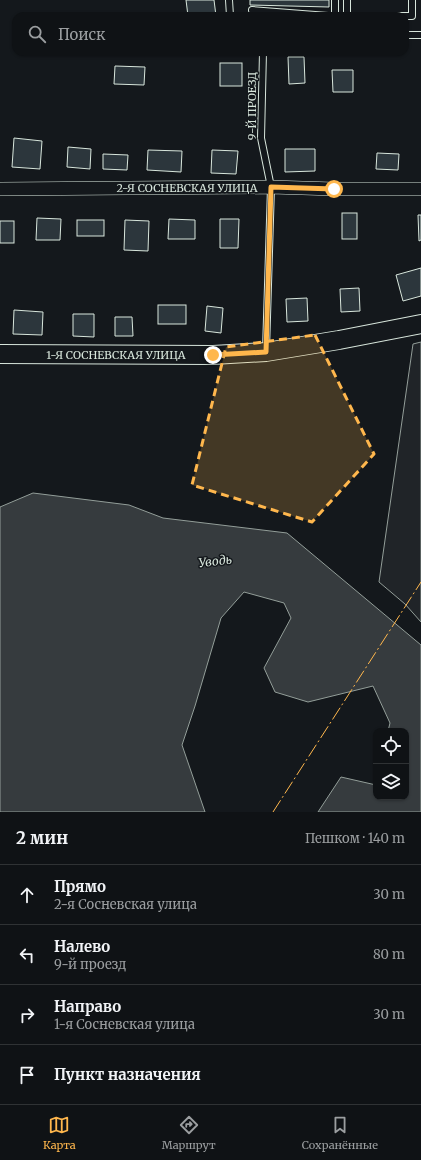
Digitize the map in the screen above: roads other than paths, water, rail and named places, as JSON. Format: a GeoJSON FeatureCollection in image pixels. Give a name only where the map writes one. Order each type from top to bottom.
{"type":"FeatureCollection","features":[{"type":"Feature","properties":{"kind":"main road","name":"1-Я СОСНЕВСКАЯ УЛИЦА"},"geometry":{"type":"LineString","coordinates":[[0,354],[213,355],[266,352],[421,324]]}},
{"type":"Feature","properties":{"kind":"street","name":"2-Я СОСНЕВСКАЯ УЛИЦА"},"geometry":{"type":"LineString","coordinates":[[0,189],[271,187],[421,189]]}},
{"type":"Feature","properties":{"kind":"lane"},"geometry":{"type":"LineString","coordinates":[[229,0],[230,12]]}},
{"type":"Feature","properties":{"kind":"lane"},"geometry":{"type":"LineString","coordinates":[[335,0],[335,12]]}},
{"type":"Feature","properties":{"kind":"lane"},"geometry":{"type":"LineString","coordinates":[[347,0],[347,12]]}},
{"type":"Feature","properties":{"kind":"lane"},"geometry":{"type":"LineString","coordinates":[[409,16],[412,16],[412,0]]}},
{"type":"Feature","properties":{"kind":"lane"},"geometry":{"type":"LineString","coordinates":[[252,10],[277,12]]}},
{"type":"Feature","properties":{"kind":"lane"},"geometry":{"type":"LineString","coordinates":[[409,35],[421,35]]}},
{"type":"Feature","properties":{"kind":"lane","name":"9-Й ПРОЕЗД"},"geometry":{"type":"LineString","coordinates":[[263,56],[261,138],[271,187],[266,352]]}},
{"type":"Feature","properties":{"kind":"water","name":"Уводь"},"geometry":{"type":"Polygon","coordinates":[[[33,493],[129,505],[163,518],[287,533],[421,645],[421,812],[318,812],[341,777],[373,784],[373,800],[409,800],[409,728],[389,728],[390,723],[373,686],[308,702],[275,692],[264,668],[291,618],[284,603],[244,592],[221,618],[182,745],[205,812],[0,812],[0,507],[33,493]]]}}]}
